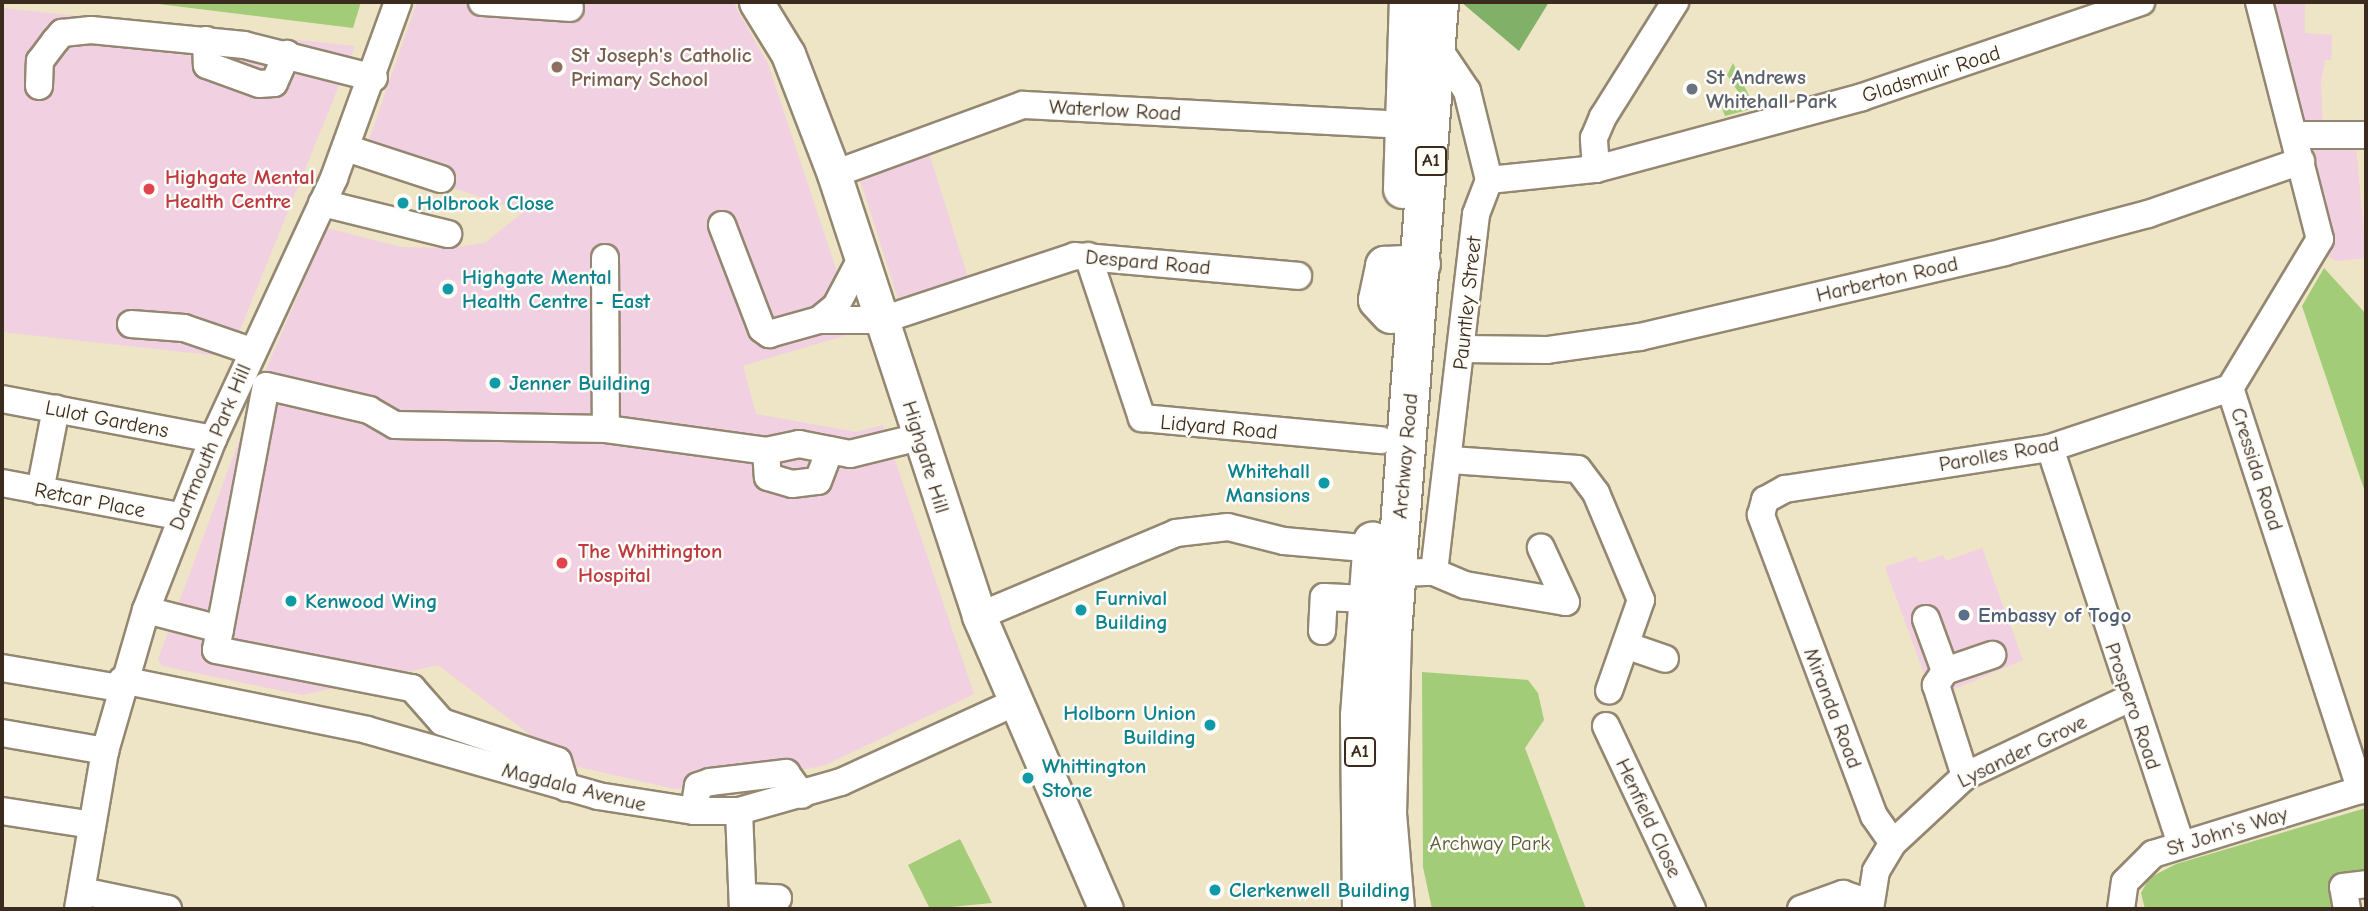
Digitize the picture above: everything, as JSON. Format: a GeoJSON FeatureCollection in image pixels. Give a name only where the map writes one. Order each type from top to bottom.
{"type":"FeatureCollection","features":[{"type":"Feature","properties":{"kind":"highway","name":"Archway Road"},"geometry":{"type":"LineString","coordinates":[[1409,2],[1406,125],[1410,263]]}},
{"type":"Feature","properties":{"kind":"highway","name":"Archway Road"},"geometry":{"type":"LineString","coordinates":[[1362,909],[1357,876],[1367,600],[1385,561],[1410,263],[1438,48],[1439,2]]}},
{"type":"Feature","properties":{"kind":"highway","name":"Archway Road"},"geometry":{"type":"LineString","coordinates":[[1395,909],[1393,830],[1387,813],[1392,770],[1381,440],[1391,314],[1378,300],[1385,266],[1410,263]]}},
{"type":"Feature","properties":{"kind":"main road","name":"Highgate Hill"},"geometry":{"type":"LineString","coordinates":[[756,2],[788,54],[834,174],[979,617],[1106,909]]}},
{"type":"Feature","properties":{"kind":"street","name":"Dartmouth Park Hill"},"geometry":{"type":"LineString","coordinates":[[80,900],[105,751],[121,684],[179,516],[251,351],[346,148],[374,78],[398,2]]}},
{"type":"Feature","properties":{"kind":"street"},"geometry":{"type":"LineString","coordinates":[[482,2],[570,8]]}},
{"type":"Feature","properties":{"kind":"street"},"geometry":{"type":"LineString","coordinates":[[1596,169],[1594,138],[1603,117],[1675,2]]}},
{"type":"Feature","properties":{"kind":"street","name":"Gladsmuir Road"},"geometry":{"type":"LineString","coordinates":[[1489,180],[1596,169],[1862,97],[2141,2]]}},
{"type":"Feature","properties":{"kind":"street","name":"Cressida Road"},"geometry":{"type":"LineString","coordinates":[[2259,2],[2298,148],[2318,250],[2230,388],[2364,789]]}},
{"type":"Feature","properties":{"kind":"street"},"geometry":{"type":"LineString","coordinates":[[39,86],[40,61],[62,33],[206,40],[287,54],[374,78]]}},
{"type":"Feature","properties":{"kind":"street"},"geometry":{"type":"LineString","coordinates":[[206,40],[207,65],[259,84],[274,83],[287,54]]}},
{"type":"Feature","properties":{"kind":"street"},"geometry":{"type":"LineString","coordinates":[[1438,48],[1466,91],[1489,180]]}},
{"type":"Feature","properties":{"kind":"street","name":"Waterlow Road"},"geometry":{"type":"LineString","coordinates":[[834,174],[1023,106],[1406,125]]}},
{"type":"Feature","properties":{"kind":"street","name":"Harberton Road"},"geometry":{"type":"LineString","coordinates":[[1463,349],[1547,350],[1640,337],[2004,252],[2148,214],[2298,148],[2366,135]]}},
{"type":"Feature","properties":{"kind":"street"},"geometry":{"type":"LineString","coordinates":[[346,148],[441,179]]}},
{"type":"Feature","properties":{"kind":"street","name":"Pauntley Street"},"geometry":{"type":"LineString","coordinates":[[1434,572],[1451,460],[1476,214],[1489,180]]}},
{"type":"Feature","properties":{"kind":"street"},"geometry":{"type":"LineString","coordinates":[[322,203],[448,234]]}},
{"type":"Feature","properties":{"kind":"street","name":"Despard Road"},"geometry":{"type":"LineString","coordinates":[[722,225],[762,330],[769,334],[819,320],[883,320],[1088,256],[1298,276]]}},
{"type":"Feature","properties":{"kind":"street","name":"Lidyard Road"},"geometry":{"type":"LineString","coordinates":[[1088,256],[1142,418],[1381,440]]}},
{"type":"Feature","properties":{"kind":"street"},"geometry":{"type":"LineString","coordinates":[[819,320],[836,306],[862,257]]}},
{"type":"Feature","properties":{"kind":"street"},"geometry":{"type":"LineString","coordinates":[[606,258],[606,429]]}},
{"type":"Feature","properties":{"kind":"street"},"geometry":{"type":"LineString","coordinates":[[131,324],[184,328],[251,351]]}},
{"type":"Feature","properties":{"kind":"street"},"geometry":{"type":"LineString","coordinates":[[566,788],[558,761],[442,722],[412,688],[216,650],[266,386],[369,410],[394,425],[606,429],[766,452],[800,444],[830,450],[874,451],[919,437]]}},
{"type":"Feature","properties":{"kind":"street","name":"Parolles Road"},"geometry":{"type":"LineString","coordinates":[[1765,500],[1785,489],[2050,448],[2230,388]]}},
{"type":"Feature","properties":{"kind":"street","name":"Lulot Gardens"},"geometry":{"type":"LineString","coordinates":[[2,399],[213,439]]}},
{"type":"Feature","properties":{"kind":"street"},"geometry":{"type":"LineString","coordinates":[[40,491],[56,409]]}},
{"type":"Feature","properties":{"kind":"street","name":"Prospero Road"},"geometry":{"type":"LineString","coordinates":[[2050,448],[2128,699],[2181,843]]}},
{"type":"Feature","properties":{"kind":"street"},"geometry":{"type":"LineString","coordinates":[[766,452],[768,477],[792,484],[818,481],[830,450]]}},
{"type":"Feature","properties":{"kind":"street"},"geometry":{"type":"LineString","coordinates":[[1451,460],[1578,469],[1596,493],[1640,600],[1628,646],[1609,691]]}},
{"type":"Feature","properties":{"kind":"street","name":"Retcar Place"},"geometry":{"type":"LineString","coordinates":[[2,484],[179,516]]}},
{"type":"Feature","properties":{"kind":"street","name":"Miranda Road"},"geometry":{"type":"LineString","coordinates":[[1765,500],[1761,515],[1779,564],[1874,816],[1893,843]]}},
{"type":"Feature","properties":{"kind":"street"},"geometry":{"type":"LineString","coordinates":[[979,617],[1176,533],[1228,527],[1434,572],[1465,585],[1566,602],[1541,548]]}},
{"type":"Feature","properties":{"kind":"street"},"geometry":{"type":"LineString","coordinates":[[1322,631],[1324,597],[1367,600]]}},
{"type":"Feature","properties":{"kind":"street"},"geometry":{"type":"LineString","coordinates":[[146,610],[220,629]]}},
{"type":"Feature","properties":{"kind":"street"},"geometry":{"type":"LineString","coordinates":[[1926,619],[1945,671]]}},
{"type":"Feature","properties":{"kind":"street"},"geometry":{"type":"LineString","coordinates":[[1628,646],[1665,659]]}},
{"type":"Feature","properties":{"kind":"street"},"geometry":{"type":"LineString","coordinates":[[1965,776],[1936,685],[1945,671],[1992,655]]}},
{"type":"Feature","properties":{"kind":"street","name":"Magdala Avenue"},"geometry":{"type":"LineString","coordinates":[[2,668],[121,684],[367,730],[566,788],[694,811],[739,811],[802,794],[1016,702]]}},
{"type":"Feature","properties":{"kind":"street","name":"Lysander Grove"},"geometry":{"type":"LineString","coordinates":[[1893,843],[1965,776],[2128,699]]}},
{"type":"Feature","properties":{"kind":"street","name":"Henfield Close"},"geometry":{"type":"LineString","coordinates":[[1606,726],[1692,909]]}},
{"type":"Feature","properties":{"kind":"street"},"geometry":{"type":"LineString","coordinates":[[2,733],[105,751]]}},
{"type":"Feature","properties":{"kind":"street"},"geometry":{"type":"LineString","coordinates":[[694,811],[698,786],[710,782],[786,773],[802,794]]}},
{"type":"Feature","properties":{"kind":"street","name":"St John's Way"},"geometry":{"type":"LineString","coordinates":[[2121,909],[2125,882],[2141,862],[2181,843],[2364,789]]}},
{"type":"Feature","properties":{"kind":"street"},"geometry":{"type":"LineString","coordinates":[[2,811],[92,825]]}},
{"type":"Feature","properties":{"kind":"street"},"geometry":{"type":"LineString","coordinates":[[739,811],[743,903],[778,898]]}},
{"type":"Feature","properties":{"kind":"street"},"geometry":{"type":"LineString","coordinates":[[1801,909],[1843,894],[1870,906],[1876,871],[1893,843]]}},
{"type":"Feature","properties":{"kind":"street"},"geometry":{"type":"LineString","coordinates":[[2347,909],[2343,887],[2366,884]]}},
{"type":"Feature","properties":{"kind":"street"},"geometry":{"type":"LineString","coordinates":[[80,900],[159,907]]}},
{"type":"Feature","properties":{"kind":"shaded area","name":"The Whittington Hospital"},"geometry":{"type":"Polygon","coordinates":[[[417,2],[733,2],[768,64],[857,332],[743,366],[756,414],[856,432],[883,425],[974,694],[823,766],[675,789],[570,765],[438,665],[302,695],[162,666],[158,659],[263,376],[327,228],[401,247],[451,248],[485,243],[523,212],[363,157],[417,2]]]}},
{"type":"Feature","properties":{"kind":"shaded area"},"geometry":{"type":"Polygon","coordinates":[[[2259,2],[2305,2],[2305,33],[2332,35],[2331,60],[2325,60],[2321,81],[2323,133],[2355,134],[2366,258],[2336,261],[2318,250],[2259,2]]]}},
{"type":"Feature","properties":{"kind":"shaded area","name":"Highgate Mental Health Centre"},"geometry":{"type":"Polygon","coordinates":[[[2,8],[355,46],[229,357],[2,332],[2,8]]]}},
{"type":"Feature","properties":{"kind":"shaded area"},"geometry":{"type":"Polygon","coordinates":[[[929,153],[969,281],[900,305],[858,173],[929,153]]]}},
{"type":"Feature","properties":{"kind":"shaded area"},"geometry":{"type":"Polygon","coordinates":[[[1982,548],[2023,660],[1933,698],[1885,567],[1916,556],[1919,563],[1943,555],[1946,561],[1982,548]]]}},
{"type":"Feature","properties":{"kind":"green space"},"geometry":{"type":"Polygon","coordinates":[[[142,2],[361,2],[353,28],[142,2]]]}},
{"type":"Feature","properties":{"kind":"green space"},"geometry":{"type":"Polygon","coordinates":[[[1461,2],[1549,2],[1519,51],[1461,2]]]}},
{"type":"Feature","properties":{"kind":"green space"},"geometry":{"type":"Polygon","coordinates":[[[1733,63],[1755,108],[1725,116],[1721,105],[1739,93],[1727,75],[1733,63]]]}},
{"type":"Feature","properties":{"kind":"green space"},"geometry":{"type":"Polygon","coordinates":[[[2324,268],[2366,314],[2366,495],[2302,306],[2324,268]]]}},
{"type":"Feature","properties":{"kind":"green space","name":"Archway Park"},"geometry":{"type":"Polygon","coordinates":[[[1422,672],[1528,680],[1538,693],[1544,720],[1525,748],[1586,909],[1432,909],[1423,867],[1422,672]]]}},
{"type":"Feature","properties":{"kind":"green space"},"geometry":{"type":"Polygon","coordinates":[[[2366,808],[2366,880],[2343,909],[2145,909],[2141,893],[2149,878],[2176,864],[2366,808]]]}},
{"type":"Feature","properties":{"kind":"green space"},"geometry":{"type":"Polygon","coordinates":[[[960,839],[992,903],[930,909],[908,865],[960,839]]]}},
{"type":"Feature","properties":{"kind":"place","name":"St Joseph's Catholic Primary School"},"geometry":{"type":"Point","coordinates":[557,67]}},
{"type":"Feature","properties":{"kind":"place","name":"St Andrews Whitehall Park"},"geometry":{"type":"Point","coordinates":[1692,89]}},
{"type":"Feature","properties":{"kind":"place","name":"Highgate Mental Health Centre"},"geometry":{"type":"Point","coordinates":[149,189]}},
{"type":"Feature","properties":{"kind":"place","name":"Holbrook Close"},"geometry":{"type":"Point","coordinates":[403,203]}},
{"type":"Feature","properties":{"kind":"place","name":"Highgate Mental Health Centre - East"},"geometry":{"type":"Point","coordinates":[448,289]}},
{"type":"Feature","properties":{"kind":"place","name":"Jenner Building"},"geometry":{"type":"Point","coordinates":[495,383]}},
{"type":"Feature","properties":{"kind":"place","name":"Whitehall Mansions"},"geometry":{"type":"Point","coordinates":[1324,483]}},
{"type":"Feature","properties":{"kind":"place","name":"The Whittington Hospital"},"geometry":{"type":"Point","coordinates":[562,563]}},
{"type":"Feature","properties":{"kind":"place","name":"Kenwood Wing"},"geometry":{"type":"Point","coordinates":[291,601]}},
{"type":"Feature","properties":{"kind":"place","name":"Furnival Building"},"geometry":{"type":"Point","coordinates":[1081,610]}},
{"type":"Feature","properties":{"kind":"place","name":"Embassy of Togo"},"geometry":{"type":"Point","coordinates":[1964,615]}},
{"type":"Feature","properties":{"kind":"place","name":"Holborn Union Building"},"geometry":{"type":"Point","coordinates":[1210,725]}},
{"type":"Feature","properties":{"kind":"place","name":"Whittington Stone"},"geometry":{"type":"Point","coordinates":[1028,778]}},
{"type":"Feature","properties":{"kind":"place","name":"Clerkenwell Building"},"geometry":{"type":"Point","coordinates":[1215,890]}}]}
